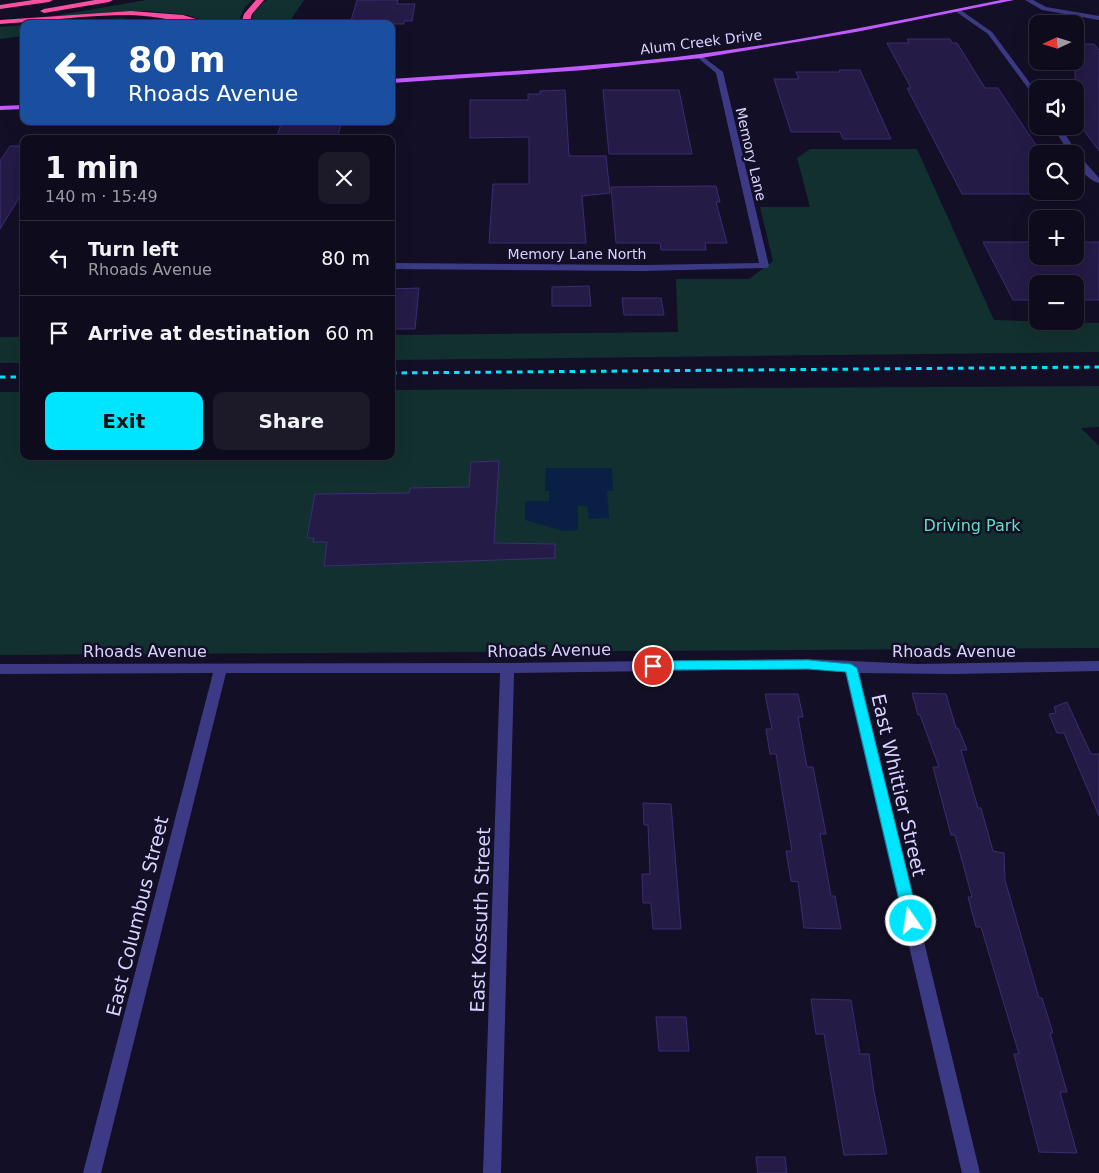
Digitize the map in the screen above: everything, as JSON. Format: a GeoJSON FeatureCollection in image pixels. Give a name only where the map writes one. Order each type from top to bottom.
{"type":"FeatureCollection","features":[{"type":"Feature","properties":{"kind":"highway"},"geometry":{"type":"LineString","coordinates":[[0,7],[49,0]]}},
{"type":"Feature","properties":{"kind":"highway"},"geometry":{"type":"LineString","coordinates":[[0,17],[110,0]]}},
{"type":"Feature","properties":{"kind":"highway"},"geometry":{"type":"LineString","coordinates":[[246,20],[248,14],[260,0]]}},
{"type":"Feature","properties":{"kind":"highway"},"geometry":{"type":"LineString","coordinates":[[31,20],[140,13],[170,15],[191,20]]}},
{"type":"Feature","properties":{"kind":"highway"},"geometry":{"type":"LineString","coordinates":[[0,22],[20,21]]}},
{"type":"Feature","properties":{"kind":"main road","name":"Alum Creek Drive"},"geometry":{"type":"LineString","coordinates":[[395,81],[584,68],[700,57],[785,44],[1011,0]]}},
{"type":"Feature","properties":{"kind":"main road"},"geometry":{"type":"LineString","coordinates":[[0,108],[20,107]]}},
{"type":"Feature","properties":{"kind":"street"},"geometry":{"type":"LineString","coordinates":[[1028,0],[1044,9],[1099,18]]}},
{"type":"Feature","properties":{"kind":"street"},"geometry":{"type":"LineString","coordinates":[[957,10],[990,33],[1029,87]]}},
{"type":"Feature","properties":{"kind":"street","name":"Memory Lane"},"geometry":{"type":"LineString","coordinates":[[700,57],[719,72],[764,266]]}},
{"type":"Feature","properties":{"kind":"street"},"geometry":{"type":"LineString","coordinates":[[1084,167],[1088,173],[1099,181]]}},
{"type":"Feature","properties":{"kind":"street","name":"Memory Lane North"},"geometry":{"type":"LineString","coordinates":[[395,266],[644,268],[764,266]]}},
{"type":"Feature","properties":{"kind":"street","name":"Rhoads Avenue"},"geometry":{"type":"LineString","coordinates":[[0,669],[507,668],[808,664],[851,668],[1012,669],[1099,666]]}},
{"type":"Feature","properties":{"kind":"street","name":"East Columbus Street"},"geometry":{"type":"LineString","coordinates":[[92,1173],[221,668]]}},
{"type":"Feature","properties":{"kind":"street","name":"East Kossuth Street"},"geometry":{"type":"LineString","coordinates":[[492,1173],[507,668]]}},
{"type":"Feature","properties":{"kind":"street","name":"East Whittier Street"},"geometry":{"type":"LineString","coordinates":[[851,668],[972,1173]]}},
{"type":"Feature","properties":{"kind":"green space"},"geometry":{"type":"Polygon","coordinates":[[[146,0],[252,0],[245,7],[239,20],[203,20],[187,15],[149,11],[54,16],[146,0]]]}},
{"type":"Feature","properties":{"kind":"green space"},"geometry":{"type":"Polygon","coordinates":[[[267,0],[304,0],[291,20],[252,20],[254,11],[267,0]]]}},
{"type":"Feature","properties":{"kind":"green space"},"geometry":{"type":"Polygon","coordinates":[[[122,18],[135,20],[95,20],[122,18]]]}},
{"type":"Feature","properties":{"kind":"green space"},"geometry":{"type":"Polygon","coordinates":[[[20,25],[20,36],[0,39],[0,27],[20,25]]]}},
{"type":"Feature","properties":{"kind":"green space"},"geometry":{"type":"Polygon","coordinates":[[[810,149],[917,149],[994,320],[1029,321],[1029,330],[1084,330],[1084,323],[1099,323],[1099,352],[395,360],[395,335],[678,332],[676,279],[749,279],[773,261],[760,207],[810,207],[797,158],[810,149]]]}},
{"type":"Feature","properties":{"kind":"green space"},"geometry":{"type":"Polygon","coordinates":[[[0,337],[20,337],[20,363],[0,363],[0,337]]]}},
{"type":"Feature","properties":{"kind":"green space","name":"Driving Park"},"geometry":{"type":"Polygon","coordinates":[[[1099,386],[1099,427],[1081,428],[1099,446],[1099,648],[0,655],[0,392],[20,392],[20,460],[395,460],[395,390],[1099,386]]]}},
{"type":"Feature","properties":{"kind":"water"},"geometry":{"type":"Polygon","coordinates":[[[546,468],[612,468],[613,491],[607,491],[609,518],[589,519],[587,506],[578,506],[578,530],[563,531],[525,520],[525,501],[549,501],[549,491],[545,491],[546,468]]]}},
{"type":"Feature","properties":{"kind":"building"},"geometry":{"type":"Polygon","coordinates":[[[357,0],[398,0],[397,4],[415,4],[412,21],[404,21],[404,24],[395,24],[395,20],[351,20],[357,0]]]}},
{"type":"Feature","properties":{"kind":"building"},"geometry":{"type":"Polygon","coordinates":[[[907,39],[950,39],[952,43],[957,43],[985,88],[998,88],[1036,145],[1029,145],[1029,194],[962,194],[907,88],[911,88],[887,43],[909,43],[907,39]]]}},
{"type":"Feature","properties":{"kind":"building"},"geometry":{"type":"Polygon","coordinates":[[[1084,44],[1094,44],[1099,50],[1099,151],[1084,130],[1084,80],[1075,80],[1075,70],[1084,70],[1084,44]]]}},
{"type":"Feature","properties":{"kind":"building"},"geometry":{"type":"Polygon","coordinates":[[[839,70],[860,70],[891,139],[843,139],[840,132],[791,132],[774,79],[799,79],[796,72],[840,72],[839,70]]]}},
{"type":"Feature","properties":{"kind":"building"},"geometry":{"type":"Polygon","coordinates":[[[565,90],[569,156],[606,156],[610,193],[582,196],[586,243],[489,243],[493,184],[529,184],[529,137],[470,138],[470,100],[528,100],[528,94],[540,94],[540,91],[565,90]]]}},
{"type":"Feature","properties":{"kind":"building"},"geometry":{"type":"Polygon","coordinates":[[[603,90],[679,90],[692,154],[609,154],[603,90]]]}},
{"type":"Feature","properties":{"kind":"building"},"geometry":{"type":"Polygon","coordinates":[[[281,125],[341,125],[338,135],[277,135],[281,125]]]}},
{"type":"Feature","properties":{"kind":"building"},"geometry":{"type":"Polygon","coordinates":[[[10,146],[20,146],[20,196],[0,229],[0,161],[10,146]]]}},
{"type":"Feature","properties":{"kind":"building"},"geometry":{"type":"Polygon","coordinates":[[[716,186],[720,202],[716,202],[727,243],[705,243],[706,250],[661,250],[660,243],[616,243],[611,187],[716,186]]]}},
{"type":"Feature","properties":{"kind":"building"},"geometry":{"type":"Polygon","coordinates":[[[983,242],[1029,242],[1029,265],[1084,265],[1084,242],[1099,242],[1099,300],[1084,300],[1084,275],[1029,275],[1029,300],[1013,300],[983,242]]]}},
{"type":"Feature","properties":{"kind":"building"},"geometry":{"type":"Polygon","coordinates":[[[589,286],[591,306],[552,306],[552,287],[589,286]]]}},
{"type":"Feature","properties":{"kind":"building"},"geometry":{"type":"Polygon","coordinates":[[[419,288],[415,329],[395,329],[395,289],[419,288]]]}},
{"type":"Feature","properties":{"kind":"building"},"geometry":{"type":"Polygon","coordinates":[[[622,298],[661,298],[664,315],[624,315],[622,298]]]}},
{"type":"Feature","properties":{"kind":"building"},"geometry":{"type":"Polygon","coordinates":[[[499,461],[494,543],[555,544],[555,558],[324,566],[327,542],[313,542],[314,538],[307,538],[315,494],[409,493],[410,488],[469,487],[471,462],[499,461]]]}},
{"type":"Feature","properties":{"kind":"building"},"geometry":{"type":"Polygon","coordinates":[[[912,693],[946,694],[956,728],[958,728],[967,750],[961,750],[978,808],[981,808],[993,851],[1004,853],[1005,880],[1039,998],[1042,998],[1053,1033],[1050,1033],[1067,1092],[1060,1092],[1077,1153],[1039,1152],[1014,1054],[1019,1054],[981,927],[976,927],[968,897],[972,897],[955,835],[951,835],[933,767],[939,767],[920,715],[918,715],[912,693]]]}},
{"type":"Feature","properties":{"kind":"building"},"geometry":{"type":"Polygon","coordinates":[[[765,694],[798,694],[803,717],[798,717],[807,767],[813,767],[826,834],[820,834],[831,896],[835,896],[841,929],[804,928],[798,882],[791,881],[786,851],[792,851],[776,754],[770,754],[766,729],[772,729],[765,694]]]}},
{"type":"Feature","properties":{"kind":"building"},"geometry":{"type":"Polygon","coordinates":[[[1067,702],[1091,754],[1099,754],[1099,816],[1064,733],[1057,733],[1049,714],[1056,713],[1054,707],[1067,702]]]}},
{"type":"Feature","properties":{"kind":"building"},"geometry":{"type":"Polygon","coordinates":[[[643,803],[671,804],[681,929],[653,929],[651,903],[643,903],[642,874],[650,874],[648,825],[644,825],[643,803]]]}},
{"type":"Feature","properties":{"kind":"building"},"geometry":{"type":"Polygon","coordinates":[[[811,999],[851,1000],[860,1054],[869,1054],[874,1092],[887,1154],[844,1155],[824,1034],[816,1034],[811,999]]]}},
{"type":"Feature","properties":{"kind":"building"},"geometry":{"type":"Polygon","coordinates":[[[656,1017],[686,1017],[689,1051],[659,1051],[656,1017]]]}},
{"type":"Feature","properties":{"kind":"building"},"geometry":{"type":"Polygon","coordinates":[[[756,1157],[785,1157],[787,1173],[758,1173],[756,1157]]]}},
{"type":"Feature","properties":{"kind":"railway"},"geometry":{"type":"LineString","coordinates":[[395,373],[1099,367]]}},
{"type":"Feature","properties":{"kind":"railway"},"geometry":{"type":"LineString","coordinates":[[0,377],[20,377]]}},
{"type":"Feature","properties":{"kind":"route"},"geometry":{"type":"LineString","coordinates":[[653,666],[808,664],[851,668],[911,921]]}}]}
